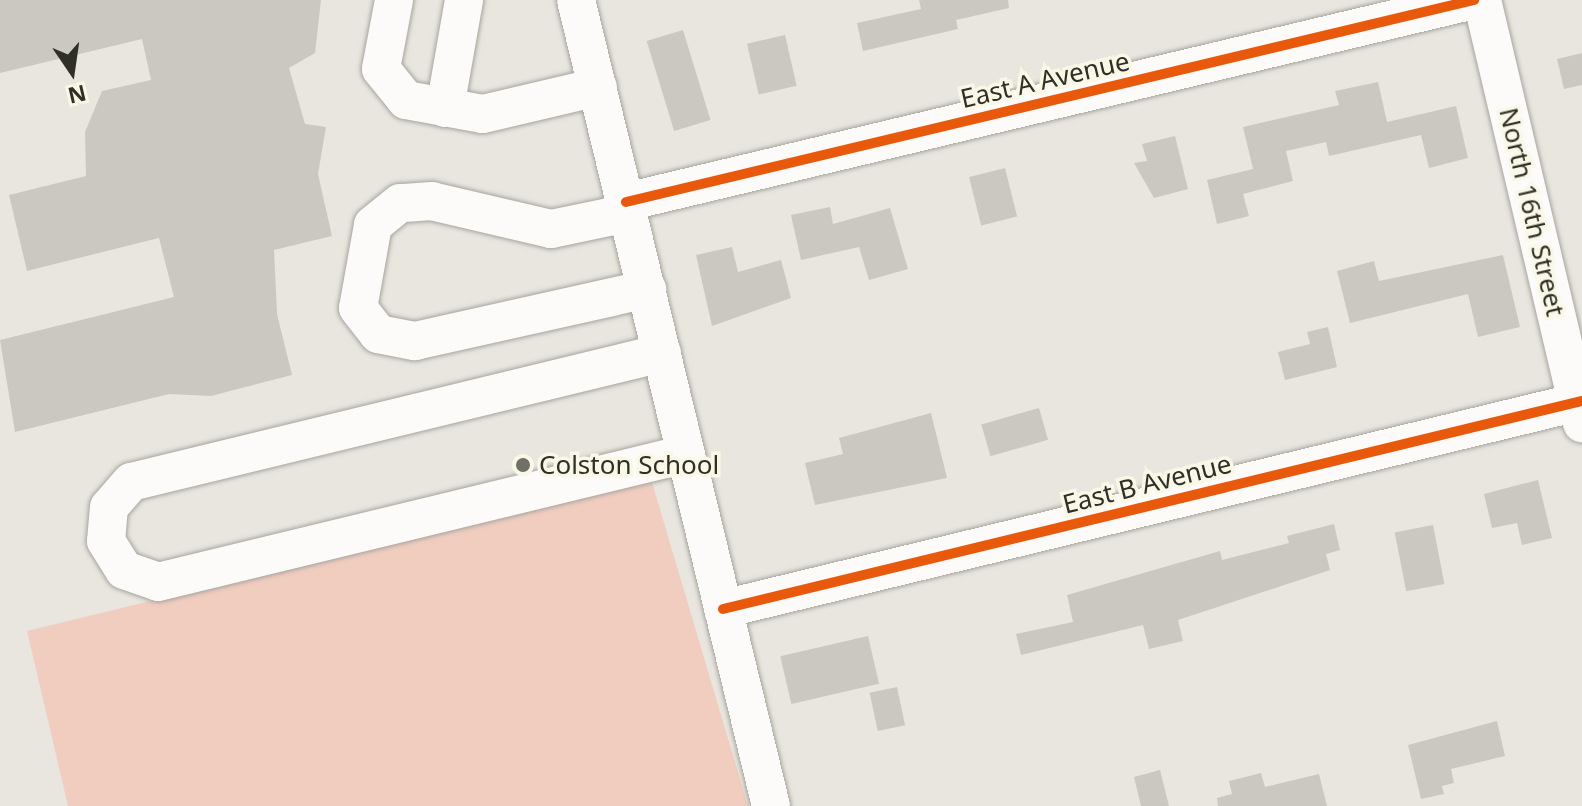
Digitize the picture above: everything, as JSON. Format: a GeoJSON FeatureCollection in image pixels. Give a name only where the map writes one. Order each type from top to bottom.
{"type":"FeatureCollection","features":[{"type":"Feature","properties":{"kind":"street"},"geometry":{"type":"LineString","coordinates":[[394,0],[382,75],[406,100],[493,113],[598,87]]}},
{"type":"Feature","properties":{"kind":"street"},"geometry":{"type":"LineString","coordinates":[[445,108],[464,0]]}},
{"type":"Feature","properties":{"kind":"street"},"geometry":{"type":"LineString","coordinates":[[576,0],[771,806]]}},
{"type":"Feature","properties":{"kind":"street","name":"East A Avenue"},"geometry":{"type":"LineString","coordinates":[[647,289],[415,341],[378,334],[358,308],[373,225],[400,203],[432,201],[551,229],[627,207],[1474,0]]}},
{"type":"Feature","properties":{"kind":"street","name":"North 16th Street"},"geometry":{"type":"LineString","coordinates":[[1482,0],[1580,409]]}},
{"type":"Feature","properties":{"kind":"street"},"geometry":{"type":"LineString","coordinates":[[662,353],[131,482],[109,507],[106,541],[124,570],[158,582],[686,454]]}},
{"type":"Feature","properties":{"kind":"street","name":"East B Avenue"},"geometry":{"type":"LineString","coordinates":[[723,609],[1580,409]]}},
{"type":"Feature","properties":{"kind":"shaded area"},"geometry":{"type":"Polygon","coordinates":[[[651,479],[748,806],[68,806],[27,631],[651,479]]]}},
{"type":"Feature","properties":{"kind":"building"},"geometry":{"type":"Polygon","coordinates":[[[0,0],[321,0],[315,53],[289,68],[305,124],[326,127],[318,174],[332,236],[274,250],[277,314],[292,375],[211,396],[169,394],[15,432],[0,340],[174,297],[159,238],[27,271],[9,195],[86,176],[85,132],[102,91],[151,80],[142,39],[0,73],[0,0]]]}},
{"type":"Feature","properties":{"kind":"building"},"geometry":{"type":"Polygon","coordinates":[[[919,0],[1008,0],[1009,8],[956,20],[958,29],[863,51],[857,23],[921,9],[919,0]]]}},
{"type":"Feature","properties":{"kind":"building"},"geometry":{"type":"Polygon","coordinates":[[[683,30],[710,120],[674,131],[647,41],[683,30]]]}},
{"type":"Feature","properties":{"kind":"building"},"geometry":{"type":"Polygon","coordinates":[[[785,35],[797,86],[759,94],[747,44],[785,35]]]}},
{"type":"Feature","properties":{"kind":"building"},"geometry":{"type":"Polygon","coordinates":[[[1582,53],[1582,85],[1564,89],[1557,59],[1582,53]]]}},
{"type":"Feature","properties":{"kind":"building"},"geometry":{"type":"Polygon","coordinates":[[[1378,82],[1387,122],[1456,106],[1468,158],[1429,168],[1421,135],[1329,156],[1326,142],[1286,151],[1293,181],[1243,194],[1249,216],[1217,224],[1207,180],[1253,169],[1243,127],[1339,105],[1335,91],[1378,82]]]}},
{"type":"Feature","properties":{"kind":"building"},"geometry":{"type":"Polygon","coordinates":[[[1175,136],[1188,189],[1154,198],[1134,163],[1147,161],[1142,144],[1175,136]]]}},
{"type":"Feature","properties":{"kind":"building"},"geometry":{"type":"Polygon","coordinates":[[[1005,168],[1017,217],[981,225],[969,177],[1005,168]]]}},
{"type":"Feature","properties":{"kind":"building"},"geometry":{"type":"Polygon","coordinates":[[[830,207],[833,224],[890,208],[908,269],[869,280],[859,247],[801,260],[791,215],[830,207]]]}},
{"type":"Feature","properties":{"kind":"building"},"geometry":{"type":"Polygon","coordinates":[[[732,247],[738,272],[781,260],[791,298],[712,326],[696,255],[732,247]]]}},
{"type":"Feature","properties":{"kind":"building"},"geometry":{"type":"Polygon","coordinates":[[[1503,255],[1520,327],[1478,337],[1468,294],[1350,323],[1337,271],[1374,261],[1379,281],[1503,255]]]}},
{"type":"Feature","properties":{"kind":"building"},"geometry":{"type":"Polygon","coordinates":[[[1328,327],[1337,367],[1285,380],[1278,352],[1310,344],[1307,332],[1328,327]]]}},
{"type":"Feature","properties":{"kind":"building"},"geometry":{"type":"Polygon","coordinates":[[[1039,408],[1048,440],[990,456],[981,425],[1039,408]]]}},
{"type":"Feature","properties":{"kind":"building"},"geometry":{"type":"Polygon","coordinates":[[[931,413],[947,478],[815,505],[805,463],[843,454],[839,438],[931,413]]]}},
{"type":"Feature","properties":{"kind":"building"},"geometry":{"type":"Polygon","coordinates":[[[1538,480],[1552,538],[1522,545],[1517,523],[1492,528],[1484,494],[1538,480]]]}},
{"type":"Feature","properties":{"kind":"building"},"geometry":{"type":"Polygon","coordinates":[[[1334,524],[1340,550],[1326,554],[1330,570],[1178,620],[1183,641],[1149,649],[1143,625],[1021,655],[1016,634],[1073,622],[1067,595],[1220,551],[1222,560],[1289,543],[1287,536],[1334,524]]]}},
{"type":"Feature","properties":{"kind":"building"},"geometry":{"type":"Polygon","coordinates":[[[1433,525],[1444,584],[1406,591],[1395,532],[1433,525]]]}},
{"type":"Feature","properties":{"kind":"building"},"geometry":{"type":"Polygon","coordinates":[[[868,636],[879,684],[791,704],[780,656],[868,636]]]}},
{"type":"Feature","properties":{"kind":"building"},"geometry":{"type":"Polygon","coordinates":[[[897,687],[905,725],[878,731],[870,693],[897,687]]]}},
{"type":"Feature","properties":{"kind":"building"},"geometry":{"type":"Polygon","coordinates":[[[1497,721],[1505,756],[1451,769],[1454,783],[1442,786],[1444,794],[1421,799],[1408,745],[1497,721]]]}},
{"type":"Feature","properties":{"kind":"building"},"geometry":{"type":"Polygon","coordinates":[[[1160,770],[1169,806],[1141,806],[1134,777],[1160,770]]]}},
{"type":"Feature","properties":{"kind":"building"},"geometry":{"type":"Polygon","coordinates":[[[1261,773],[1265,787],[1319,774],[1327,806],[1218,806],[1217,798],[1232,794],[1229,781],[1261,773]]]}},
{"type":"Feature","properties":{"kind":"cycle path"},"geometry":{"type":"LineString","coordinates":[[626,202],[1474,0]]}},
{"type":"Feature","properties":{"kind":"cycle path"},"geometry":{"type":"LineString","coordinates":[[723,609],[1582,401]]}},
{"type":"Feature","properties":{"kind":"place","name":"Colston School"},"geometry":{"type":"Point","coordinates":[523,465]}}]}
